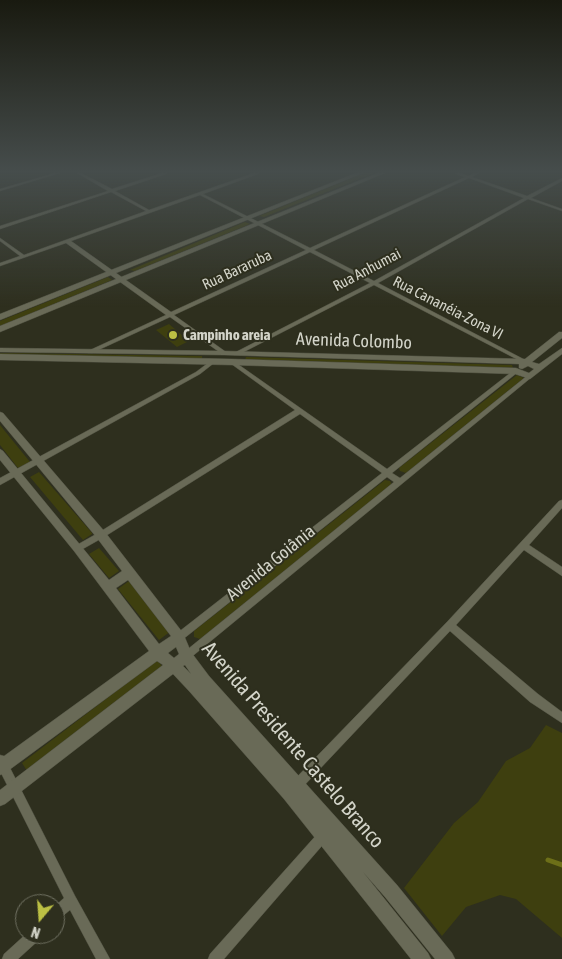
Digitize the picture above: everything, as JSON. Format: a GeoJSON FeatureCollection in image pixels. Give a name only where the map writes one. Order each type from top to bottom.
{"type":"FeatureCollection","features":[{"type":"Feature","properties":{"kind":"main road"},"geometry":{"type":"LineString","coordinates":[[0,317],[247,218]]}},
{"type":"Feature","properties":{"kind":"main road"},"geometry":{"type":"LineString","coordinates":[[0,329],[273,218]]}},
{"type":"Feature","properties":{"kind":"street"},"geometry":{"type":"LineString","coordinates":[[0,228],[31,218]]}},
{"type":"Feature","properties":{"kind":"street"},"geometry":{"type":"LineString","coordinates":[[0,265],[132,218]]}},
{"type":"Feature","properties":{"kind":"street","name":"Rua Cananéia-Zona VI"},"geometry":{"type":"LineString","coordinates":[[247,218],[526,362]]}},
{"type":"Feature","properties":{"kind":"street","name":"Rua Bararuba"},"geometry":{"type":"LineString","coordinates":[[90,352],[380,218]]}},
{"type":"Feature","properties":{"kind":"street","name":"Rua Anhumai"},"geometry":{"type":"LineString","coordinates":[[236,354],[374,283],[492,218]]}},
{"type":"Feature","properties":{"kind":"street"},"geometry":{"type":"LineString","coordinates":[[0,239],[23,256]]}},
{"type":"Feature","properties":{"kind":"street"},"geometry":{"type":"LineString","coordinates":[[67,241],[224,353]]}},
{"type":"Feature","properties":{"kind":"street","name":"Avenida Goiânia"},"geometry":{"type":"LineString","coordinates":[[1,764],[159,654],[562,334]]}},
{"type":"Feature","properties":{"kind":"street","name":"Avenida Colombo"},"geometry":{"type":"LineString","coordinates":[[0,350],[213,358],[232,362],[516,371],[530,376]]}},
{"type":"Feature","properties":{"kind":"street","name":"Avenida Goiânia"},"geometry":{"type":"LineString","coordinates":[[0,799],[180,661],[562,350]]}},
{"type":"Feature","properties":{"kind":"street","name":"Avenida Colombo"},"geometry":{"type":"LineString","coordinates":[[0,357],[213,358],[224,353],[526,362]]}},
{"type":"Feature","properties":{"kind":"street"},"geometry":{"type":"LineString","coordinates":[[236,354],[237,357],[232,362],[299,412],[400,482]]}},
{"type":"Feature","properties":{"kind":"street"},"geometry":{"type":"LineString","coordinates":[[0,482],[198,373],[213,358]]}},
{"type":"Feature","properties":{"kind":"street"},"geometry":{"type":"LineString","coordinates":[[526,362],[540,368]]}},
{"type":"Feature","properties":{"kind":"street"},"geometry":{"type":"LineString","coordinates":[[78,548],[101,536],[299,412]]}},
{"type":"Feature","properties":{"kind":"street","name":"Avenida Presidente Castelo Branco"},"geometry":{"type":"LineString","coordinates":[[0,415],[101,536],[179,638],[180,661]]}},
{"type":"Feature","properties":{"kind":"street","name":"Avenida Presidente Castelo Branco"},"geometry":{"type":"LineString","coordinates":[[0,453],[78,548],[159,654],[180,661],[293,789],[391,891],[446,959]]}},
{"type":"Feature","properties":{"kind":"street"},"geometry":{"type":"LineString","coordinates":[[293,789],[450,625],[562,503]]}},
{"type":"Feature","properties":{"kind":"street"},"geometry":{"type":"LineString","coordinates":[[523,545],[562,572]]}},
{"type":"Feature","properties":{"kind":"street"},"geometry":{"type":"LineString","coordinates":[[108,587],[129,573]]}},
{"type":"Feature","properties":{"kind":"street"},"geometry":{"type":"LineString","coordinates":[[450,625],[534,698],[562,718]]}},
{"type":"Feature","properties":{"kind":"street"},"geometry":{"type":"LineString","coordinates":[[1,764],[103,959]]}},
{"type":"Feature","properties":{"kind":"street","name":"Avenida Presidente Castelo Branco"},"geometry":{"type":"LineString","coordinates":[[293,789],[323,836],[423,959]]}},
{"type":"Feature","properties":{"kind":"street"},"geometry":{"type":"LineString","coordinates":[[215,959],[323,836]]}},
{"type":"Feature","properties":{"kind":"street"},"geometry":{"type":"LineString","coordinates":[[65,906],[71,900]]}},
{"type":"Feature","properties":{"kind":"street"},"geometry":{"type":"LineString","coordinates":[[9,959],[25,944]]}},
{"type":"Feature","properties":{"kind":"street"},"geometry":{"type":"LineString","coordinates":[[423,959],[435,946]]}},
{"type":"Feature","properties":{"kind":"shaded area"},"geometry":{"type":"Polygon","coordinates":[[[245,222],[250,224],[135,271],[130,270],[245,222]]]}},
{"type":"Feature","properties":{"kind":"shaded area"},"geometry":{"type":"Polygon","coordinates":[[[108,277],[112,280],[0,326],[0,321],[108,277]]]}},
{"type":"Feature","properties":{"kind":"shaded area","name":"Campinho areia"},"geometry":{"type":"Polygon","coordinates":[[[169,324],[189,341],[177,347],[156,330],[169,324]]]}},
{"type":"Feature","properties":{"kind":"shaded area"},"geometry":{"type":"Polygon","coordinates":[[[0,353],[202,356],[202,359],[0,355],[0,353]]]}},
{"type":"Feature","properties":{"kind":"shaded area"},"geometry":{"type":"Polygon","coordinates":[[[246,357],[512,365],[513,368],[245,360],[246,357]]]}},
{"type":"Feature","properties":{"kind":"shaded area"},"geometry":{"type":"Polygon","coordinates":[[[517,375],[524,378],[406,473],[400,471],[399,468],[517,375]]]}},
{"type":"Feature","properties":{"kind":"shaded area"},"geometry":{"type":"Polygon","coordinates":[[[0,425],[30,462],[18,468],[0,445],[0,425]]]}},
{"type":"Feature","properties":{"kind":"shaded area"},"geometry":{"type":"Polygon","coordinates":[[[39,472],[92,534],[83,540],[30,477],[39,472]]]}},
{"type":"Feature","properties":{"kind":"shaded area"},"geometry":{"type":"Polygon","coordinates":[[[385,480],[390,481],[392,485],[200,639],[194,637],[194,631],[385,480]]]}},
{"type":"Feature","properties":{"kind":"shaded area"},"geometry":{"type":"Polygon","coordinates":[[[99,548],[119,571],[109,578],[89,554],[99,548]]]}},
{"type":"Feature","properties":{"kind":"shaded area"},"geometry":{"type":"Polygon","coordinates":[[[129,581],[171,631],[159,640],[118,589],[129,581]]]}},
{"type":"Feature","properties":{"kind":"shaded area"},"geometry":{"type":"Polygon","coordinates":[[[157,660],[162,666],[27,771],[22,763],[157,660]]]}},
{"type":"Feature","properties":{"kind":"shaded area"},"geometry":{"type":"Polygon","coordinates":[[[546,725],[562,733],[562,938],[516,899],[500,895],[466,907],[442,936],[404,888],[454,823],[478,802],[506,761],[530,748],[546,725]]]}},
{"type":"Feature","properties":{"kind":"waterway"},"geometry":{"type":"LineString","coordinates":[[548,860],[562,865]]}},
{"type":"Feature","properties":{"kind":"place","name":"Campinho areia"},"geometry":{"type":"Point","coordinates":[173,335]}}]}
